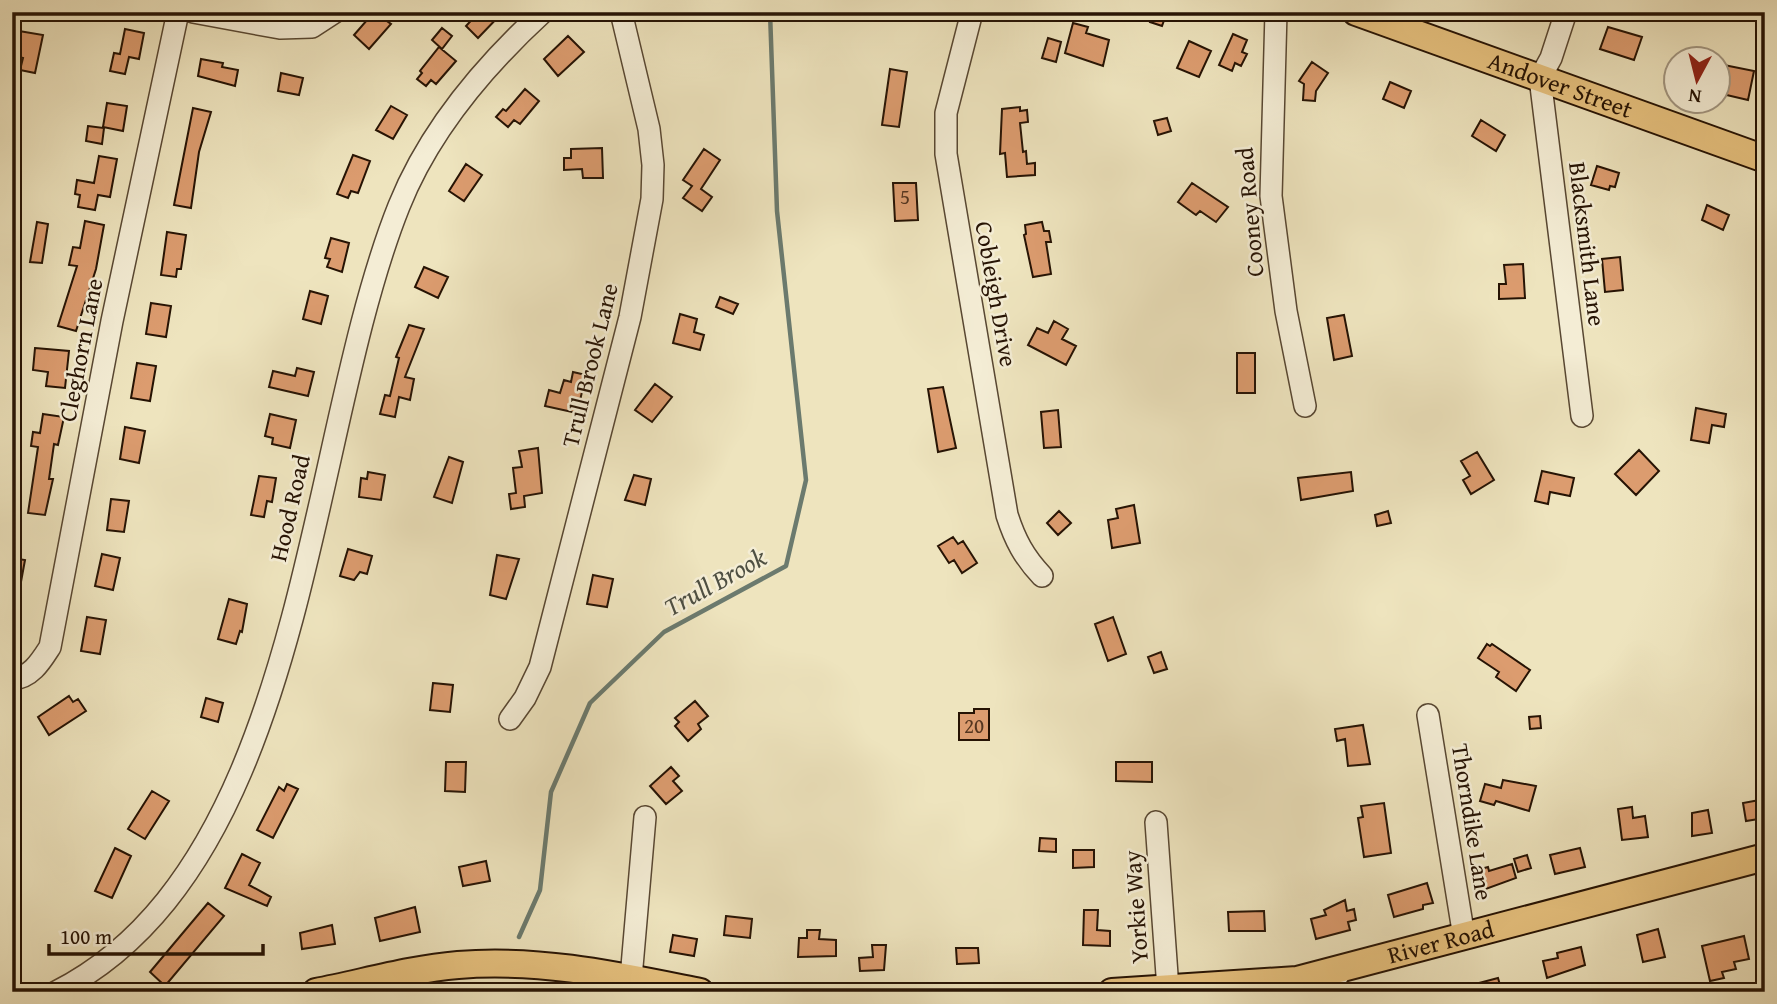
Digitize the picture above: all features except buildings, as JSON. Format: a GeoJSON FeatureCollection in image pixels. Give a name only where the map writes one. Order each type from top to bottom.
{"type":"FeatureCollection","features":[{"type":"Feature","properties":{"kind":"main road","name":"Andover Street"},"geometry":{"type":"LineString","coordinates":[[1356,12],[1765,159]]}},
{"type":"Feature","properties":{"kind":"main road","name":"River Road"},"geometry":{"type":"LineString","coordinates":[[1112,992],[1245,988],[1297,980],[1765,858]]}},
{"type":"Feature","properties":{"kind":"main road"},"geometry":{"type":"LineString","coordinates":[[316,992],[417,971],[475,964],[581,969],[700,992]]}},
{"type":"Feature","properties":{"kind":"street","name":"Cleghorn Lane"},"geometry":{"type":"LineString","coordinates":[[12,679],[20,679],[36,668],[50,647],[112,321],[178,12]]}},
{"type":"Feature","properties":{"kind":"street"},"geometry":{"type":"LineString","coordinates":[[193,12],[280,28],[312,27],[335,12]]}},
{"type":"Feature","properties":{"kind":"street","name":"Hood Road"},"geometry":{"type":"LineString","coordinates":[[55,992],[98,966],[131,938],[175,890],[220,821],[258,731],[304,569],[370,294],[399,205],[444,123],[502,50],[543,12]]}},
{"type":"Feature","properties":{"kind":"street","name":"Trull Brook Lane"},"geometry":{"type":"LineString","coordinates":[[510,719],[525,698],[540,667],[626,331],[647,232],[653,165],[649,129],[621,12]]}},
{"type":"Feature","properties":{"kind":"street","name":"Cobleigh Drive"},"geometry":{"type":"LineString","coordinates":[[972,12],[946,113],[946,154],[1007,515],[1023,554],[1042,576]]}},
{"type":"Feature","properties":{"kind":"street","name":"Cooney Road"},"geometry":{"type":"LineString","coordinates":[[1276,12],[1270,196],[1286,311],[1306,406]]}},
{"type":"Feature","properties":{"kind":"street"},"geometry":{"type":"LineString","coordinates":[[1540,78],[1551,58],[1566,12]]}},
{"type":"Feature","properties":{"kind":"street","name":"Blacksmith Lane"},"geometry":{"type":"LineString","coordinates":[[1540,78],[1582,416]]}},
{"type":"Feature","properties":{"kind":"street","name":"Thorndike Lane"},"geometry":{"type":"LineString","coordinates":[[1428,715],[1464,937]]}},
{"type":"Feature","properties":{"kind":"street"},"geometry":{"type":"LineString","coordinates":[[631,978],[645,817]]}},
{"type":"Feature","properties":{"kind":"street","name":"Yorkie Way"},"geometry":{"type":"LineString","coordinates":[[1156,822],[1168,989]]}},
{"type":"Feature","properties":{"kind":"street"},"geometry":{"type":"LineString","coordinates":[[1327,992],[1342,969]]}},
{"type":"Feature","properties":{"kind":"waterway","name":"Trull Brook"},"geometry":{"type":"LineString","coordinates":[[519,937],[540,890],[551,792],[590,703],[664,632],[786,566],[806,480],[777,211],[770,12]]}}]}
